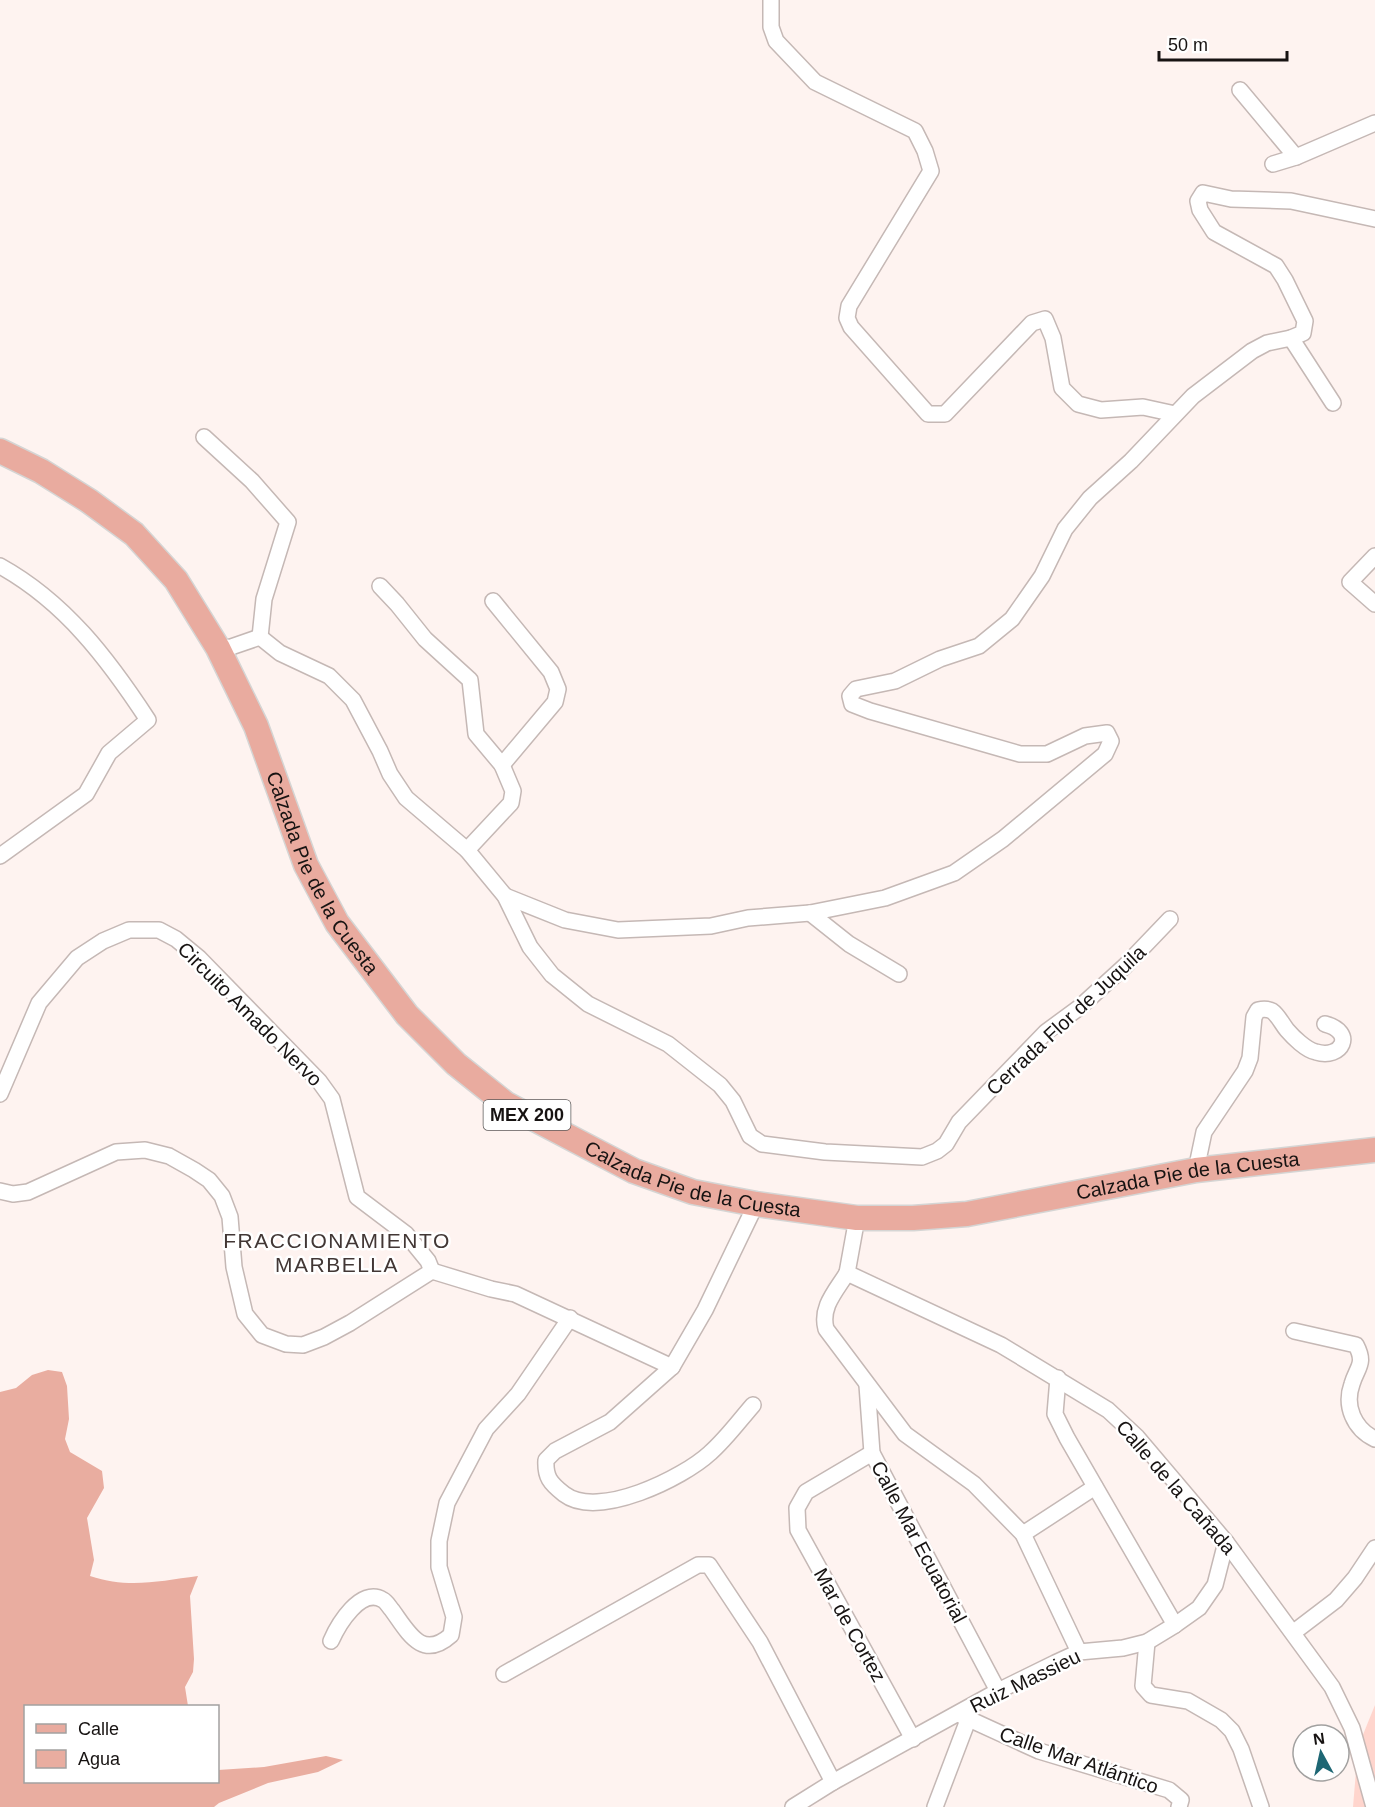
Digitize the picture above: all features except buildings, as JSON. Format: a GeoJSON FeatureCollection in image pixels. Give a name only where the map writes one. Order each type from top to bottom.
{"type":"FeatureCollection","features":[{"type":"Feature","properties":{"kind":"main road","name":"Calzada Pie de la Cuesta"},"geometry":{"type":"LineString","coordinates":[[0,451],[41,471],[134,534],[176,580],[218,648],[256,726],[306,865],[337,923],[407,1015],[456,1064],[506,1104],[634,1171],[693,1192],[756,1204],[856,1218],[913,1218],[967,1214],[1196,1170],[1375,1150]]}},
{"type":"Feature","properties":{"kind":"street"},"geometry":{"type":"LineString","coordinates":[[771,0],[771,27],[776,41],[815,82],[915,131],[925,151],[931,171],[849,306],[847,318],[851,327],[928,414],[945,414],[1032,323],[1045,319],[1053,338],[1062,388],[1078,404],[1101,410],[1143,407],[1175,414]]}},
{"type":"Feature","properties":{"kind":"street"},"geometry":{"type":"LineString","coordinates":[[1240,90],[1296,158]]}},
{"type":"Feature","properties":{"kind":"street"},"geometry":{"type":"LineString","coordinates":[[1273,164],[1296,158],[1375,123]]}},
{"type":"Feature","properties":{"kind":"street"},"geometry":{"type":"LineString","coordinates":[[260,636],[280,653],[329,676],[353,700],[390,774],[406,798],[466,850],[505,896],[565,920],[618,930],[711,926],[748,918],[810,914],[885,898],[954,873],[1003,839],[1105,754],[1111,741],[1107,733],[1085,736],[1047,754],[1020,754],[870,711],[852,704],[850,696],[856,689],[895,681],[940,659],[979,646],[1012,619],[1042,576],[1065,529],[1090,498],[1131,461],[1175,414],[1220,374],[1252,351],[1267,342],[1303,333],[1305,321],[1276,266],[1214,232],[1200,210],[1198,201],[1203,194],[1231,199],[1291,201],[1375,219]]}},
{"type":"Feature","properties":{"kind":"street"},"geometry":{"type":"LineString","coordinates":[[1286,338],[1333,403]]}},
{"type":"Feature","properties":{"kind":"street"},"geometry":{"type":"LineString","coordinates":[[204,437],[252,481],[288,522],[264,599],[260,636]]}},
{"type":"Feature","properties":{"kind":"street"},"geometry":{"type":"LineString","coordinates":[[1375,556],[1350,582],[1375,604]]}},
{"type":"Feature","properties":{"kind":"street"},"geometry":{"type":"LineString","coordinates":[[0,566],[39,590],[66,614],[118,674],[148,720],[109,753],[86,794],[0,856]]}},
{"type":"Feature","properties":{"kind":"street"},"geometry":{"type":"LineString","coordinates":[[380,586],[424,639],[470,680],[476,735],[502,765],[513,791],[511,803],[466,850]]}},
{"type":"Feature","properties":{"kind":"street"},"geometry":{"type":"LineString","coordinates":[[493,601],[551,672],[558,689],[555,702],[502,765]]}},
{"type":"Feature","properties":{"kind":"street"},"geometry":{"type":"LineString","coordinates":[[218,648],[231,648],[260,636]]}},
{"type":"Feature","properties":{"kind":"street","name":"Cerrada Flor de Juquila"},"geometry":{"type":"LineString","coordinates":[[505,896],[530,947],[552,975],[588,1004],[668,1044],[720,1085],[733,1101],[750,1136],[762,1144],[825,1152],[922,1157],[937,1151],[946,1144],[959,1122],[1046,1032],[1080,1007],[1110,980],[1170,919]]}},
{"type":"Feature","properties":{"kind":"street"},"geometry":{"type":"LineString","coordinates":[[810,914],[849,944],[899,974]]}},
{"type":"Feature","properties":{"kind":"street","name":"Circuito Amado Nervo"},"geometry":{"type":"LineString","coordinates":[[0,1094],[39,1003],[77,958],[103,941],[129,930],[159,930],[176,939],[199,958],[319,1081],[332,1099],[357,1197],[406,1234],[428,1261],[432,1270]]}},
{"type":"Feature","properties":{"kind":"street"},"geometry":{"type":"LineString","coordinates":[[1196,1170],[1204,1132],[1245,1071],[1250,1058],[1254,1017],[1258,1010],[1272,1011],[1287,1030],[1313,1052],[1324,1054],[1336,1052],[1343,1039],[1341,1032],[1325,1024]]}},
{"type":"Feature","properties":{"kind":"street"},"geometry":{"type":"LineString","coordinates":[[0,1191],[13,1194],[28,1192],[116,1152],[145,1150],[169,1156],[209,1180],[222,1196],[230,1217],[234,1268],[245,1314],[262,1335],[286,1344],[303,1345],[324,1337],[350,1323],[432,1270],[491,1289],[515,1294],[672,1367]]}},
{"type":"Feature","properties":{"kind":"street"},"geometry":{"type":"LineString","coordinates":[[753,1405],[709,1454],[665,1484],[610,1501],[588,1503],[569,1498],[545,1473],[546,1460],[555,1451],[610,1422],[672,1367],[705,1310],[756,1204]]}},
{"type":"Feature","properties":{"kind":"street"},"geometry":{"type":"LineString","coordinates":[[856,1218],[847,1273],[825,1308],[823,1319],[825,1329],[905,1434],[974,1484],[1023,1534],[1079,1652]]}},
{"type":"Feature","properties":{"kind":"street","name":"Calle de la Cañada"},"geometry":{"type":"LineString","coordinates":[[847,1273],[1001,1345],[1108,1410],[1137,1437],[1226,1542],[1332,1687],[1352,1728],[1374,1807]]}},
{"type":"Feature","properties":{"kind":"street"},"geometry":{"type":"LineString","coordinates":[[331,1641],[340,1621],[360,1601],[374,1596],[384,1600],[415,1641],[424,1646],[437,1645],[451,1635],[454,1617],[439,1567],[439,1542],[447,1503],[486,1429],[518,1394],[570,1318]]}},
{"type":"Feature","properties":{"kind":"street"},"geometry":{"type":"LineString","coordinates":[[1294,1331],[1356,1345],[1361,1355],[1361,1365],[1351,1385],[1349,1407],[1355,1422],[1375,1439]]}},
{"type":"Feature","properties":{"kind":"street"},"geometry":{"type":"LineString","coordinates":[[1058,1378],[1055,1414],[1174,1625]]}},
{"type":"Feature","properties":{"kind":"street","name":"Calle Mar Ecuatorial"},"geometry":{"type":"LineString","coordinates":[[867,1385],[872,1453],[998,1691]]}},
{"type":"Feature","properties":{"kind":"street","name":"Mar de Cortez"},"geometry":{"type":"LineString","coordinates":[[872,1453],[806,1492],[797,1508],[798,1530],[914,1739]]}},
{"type":"Feature","properties":{"kind":"street"},"geometry":{"type":"LineString","coordinates":[[1023,1534],[1095,1487]]}},
{"type":"Feature","properties":{"kind":"street","name":"Ruiz Massieu"},"geometry":{"type":"LineString","coordinates":[[793,1807],[833,1782],[914,1739],[963,1717],[998,1691],[1079,1652],[1123,1648],[1147,1642],[1199,1608],[1215,1585],[1226,1542]]}},
{"type":"Feature","properties":{"kind":"street"},"geometry":{"type":"LineString","coordinates":[[1294,1632],[1336,1600],[1355,1578],[1375,1548]]}},
{"type":"Feature","properties":{"kind":"street"},"geometry":{"type":"LineString","coordinates":[[504,1674],[698,1565],[709,1565],[760,1642],[833,1782]]}},
{"type":"Feature","properties":{"kind":"street"},"geometry":{"type":"LineString","coordinates":[[1147,1642],[1143,1686],[1151,1695],[1188,1701],[1221,1720],[1232,1731],[1241,1749],[1261,1807]]}},
{"type":"Feature","properties":{"kind":"street"},"geometry":{"type":"LineString","coordinates":[[935,1807],[963,1717]]}},
{"type":"Feature","properties":{"kind":"street","name":"Calle Mar Atlántico"},"geometry":{"type":"LineString","coordinates":[[963,1717],[1039,1751],[1169,1790],[1181,1800],[1179,1807]]}},
{"type":"Feature","properties":{"kind":"shaded area"},"geometry":{"type":"Polygon","coordinates":[[[1375,1705],[1375,1807],[1353,1807],[1358,1747],[1375,1705]]]}},
{"type":"Feature","properties":{"kind":"water"},"geometry":{"type":"Polygon","coordinates":[[[48,1370],[62,1372],[67,1386],[69,1419],[65,1439],[70,1452],[102,1471],[104,1488],[87,1518],[94,1560],[90,1576],[131,1583],[198,1576],[190,1596],[194,1659],[193,1672],[185,1687],[188,1705],[24,1705],[24,1783],[219,1783],[219,1770],[264,1767],[326,1756],[343,1760],[318,1772],[268,1783],[214,1807],[0,1807],[0,1392],[16,1388],[32,1375],[48,1370]]]}},
{"type":"Feature","properties":{"kind":"district","name":"FRACCIONAMIENTO MARBELLA"},"geometry":{"type":"Point","coordinates":[337,1252]}}]}
